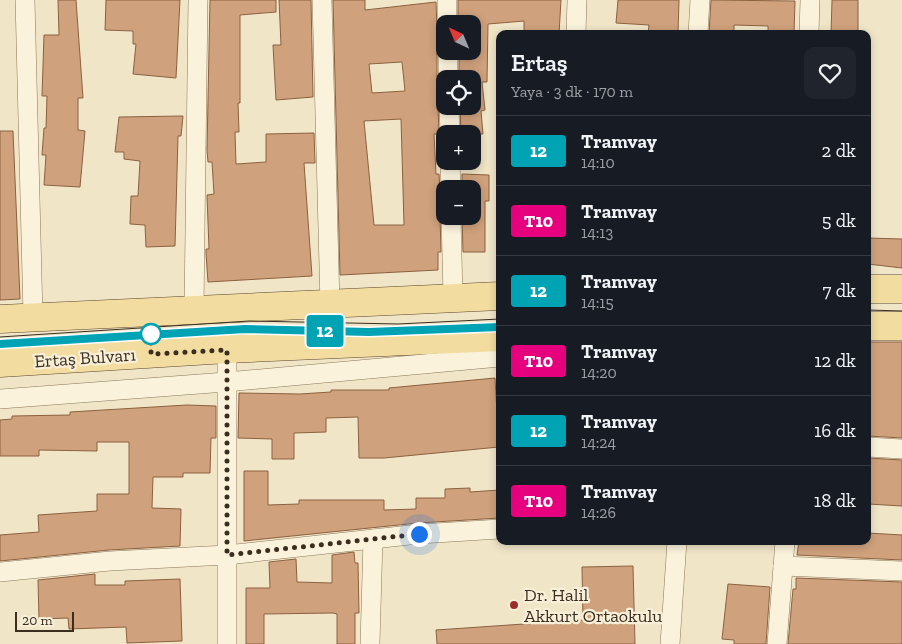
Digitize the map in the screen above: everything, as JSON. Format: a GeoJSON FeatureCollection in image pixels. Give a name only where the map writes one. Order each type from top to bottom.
{"type":"FeatureCollection","features":[{"type":"Feature","properties":{"kind":"main road"},"geometry":{"type":"LineString","coordinates":[[871,289],[902,288]]}},
{"type":"Feature","properties":{"kind":"main road"},"geometry":{"type":"LineString","coordinates":[[0,319],[194,308],[330,305],[496,296]]}},
{"type":"Feature","properties":{"kind":"main road"},"geometry":{"type":"LineString","coordinates":[[871,326],[902,326]]}},
{"type":"Feature","properties":{"kind":"main road","name":"Ertaş Bulvarı"},"geometry":{"type":"LineString","coordinates":[[0,364],[496,336]]}},
{"type":"Feature","properties":{"kind":"street"},"geometry":{"type":"LineString","coordinates":[[25,0],[33,316]]}},
{"type":"Feature","properties":{"kind":"street"},"geometry":{"type":"LineString","coordinates":[[194,308],[198,0]]}},
{"type":"Feature","properties":{"kind":"street"},"geometry":{"type":"LineString","coordinates":[[322,0],[330,305]]}},
{"type":"Feature","properties":{"kind":"street"},"geometry":{"type":"LineString","coordinates":[[447,0],[447,15]]}},
{"type":"Feature","properties":{"kind":"street"},"geometry":{"type":"LineString","coordinates":[[576,30],[577,0]]}},
{"type":"Feature","properties":{"kind":"street"},"geometry":{"type":"LineString","coordinates":[[698,30],[700,0]]}},
{"type":"Feature","properties":{"kind":"street"},"geometry":{"type":"LineString","coordinates":[[809,30],[810,0]]}},
{"type":"Feature","properties":{"kind":"street"},"geometry":{"type":"LineString","coordinates":[[451,225],[453,297]]}},
{"type":"Feature","properties":{"kind":"street"},"geometry":{"type":"LineString","coordinates":[[227,350],[227,644]]}},
{"type":"Feature","properties":{"kind":"street"},"geometry":{"type":"LineString","coordinates":[[0,399],[226,382],[496,357]]}},
{"type":"Feature","properties":{"kind":"street"},"geometry":{"type":"LineString","coordinates":[[871,447],[902,449]]}},
{"type":"Feature","properties":{"kind":"street"},"geometry":{"type":"LineString","coordinates":[[0,572],[110,561],[227,555],[373,539],[496,529]]}},
{"type":"Feature","properties":{"kind":"street"},"geometry":{"type":"LineString","coordinates":[[370,644],[373,539]]}},
{"type":"Feature","properties":{"kind":"street"},"geometry":{"type":"LineString","coordinates":[[670,644],[677,545]]}},
{"type":"Feature","properties":{"kind":"street"},"geometry":{"type":"LineString","coordinates":[[777,644],[785,545]]}},
{"type":"Feature","properties":{"kind":"street"},"geometry":{"type":"LineString","coordinates":[[783,566],[902,571]]}},
{"type":"Feature","properties":{"kind":"building"},"geometry":{"type":"Polygon","coordinates":[[[58,0],[76,0],[83,98],[78,98],[78,130],[85,131],[80,187],[44,185],[46,155],[42,155],[44,128],[46,128],[47,96],[42,96],[44,35],[59,35],[58,0]]]}},
{"type":"Feature","properties":{"kind":"building"},"geometry":{"type":"Polygon","coordinates":[[[106,0],[180,0],[176,78],[133,74],[136,44],[133,44],[133,31],[105,30],[106,0]]]}},
{"type":"Feature","properties":{"kind":"building"},"geometry":{"type":"Polygon","coordinates":[[[210,0],[276,0],[276,12],[240,15],[240,103],[238,103],[239,132],[235,132],[236,164],[266,162],[266,134],[314,133],[315,163],[304,163],[312,276],[208,282],[206,253],[206,249],[209,249],[207,195],[214,194],[212,162],[208,162],[207,150],[210,0]]]}},
{"type":"Feature","properties":{"kind":"building"},"geometry":{"type":"Polygon","coordinates":[[[279,0],[311,0],[313,97],[276,100],[273,45],[281,45],[279,0]]]}},
{"type":"Feature","properties":{"kind":"building"},"geometry":{"type":"Polygon","coordinates":[[[333,0],[365,0],[365,10],[436,2],[436,115],[438,115],[439,125],[436,125],[436,134],[434,134],[436,174],[439,174],[439,180],[436,180],[436,225],[440,225],[441,252],[438,252],[438,270],[340,275],[333,0]],[[402,62],[369,64],[372,93],[405,91],[402,62]],[[401,119],[364,121],[374,225],[404,225],[401,119]]]}},
{"type":"Feature","properties":{"kind":"building"},"geometry":{"type":"Polygon","coordinates":[[[458,0],[561,0],[559,30],[524,30],[524,21],[488,24],[487,82],[482,82],[485,110],[481,111],[481,70],[459,70],[459,60],[481,60],[481,15],[458,15],[458,0]]]}},
{"type":"Feature","properties":{"kind":"building"},"geometry":{"type":"Polygon","coordinates":[[[618,0],[679,0],[678,30],[648,30],[649,25],[616,23],[618,0]]]}},
{"type":"Feature","properties":{"kind":"building"},"geometry":{"type":"Polygon","coordinates":[[[711,0],[795,1],[794,30],[768,30],[768,26],[734,25],[734,30],[709,30],[711,0]]]}},
{"type":"Feature","properties":{"kind":"building"},"geometry":{"type":"Polygon","coordinates":[[[832,0],[858,0],[858,30],[831,30],[832,0]]]}},
{"type":"Feature","properties":{"kind":"building"},"geometry":{"type":"Polygon","coordinates":[[[481,111],[483,134],[481,134],[481,125],[461,125],[460,115],[481,115],[481,111]]]}},
{"type":"Feature","properties":{"kind":"building"},"geometry":{"type":"Polygon","coordinates":[[[183,116],[181,136],[178,136],[175,246],[146,247],[145,225],[130,224],[131,196],[138,196],[140,161],[124,159],[124,152],[115,152],[119,117],[183,116]]]}},
{"type":"Feature","properties":{"kind":"building"},"geometry":{"type":"Polygon","coordinates":[[[0,131],[13,131],[20,299],[0,300],[0,131]]]}},
{"type":"Feature","properties":{"kind":"building"},"geometry":{"type":"Polygon","coordinates":[[[462,174],[489,175],[489,201],[485,201],[485,252],[463,252],[462,225],[481,225],[481,180],[462,180],[462,174]]]}},
{"type":"Feature","properties":{"kind":"building"},"geometry":{"type":"Polygon","coordinates":[[[871,238],[902,239],[902,268],[871,264],[871,238]]]}},
{"type":"Feature","properties":{"kind":"building"},"geometry":{"type":"Polygon","coordinates":[[[871,342],[902,342],[902,438],[871,436],[871,342]]]}},
{"type":"Feature","properties":{"kind":"building"},"geometry":{"type":"Polygon","coordinates":[[[495,378],[496,447],[384,458],[359,458],[358,417],[326,418],[326,432],[294,433],[294,459],[272,459],[272,439],[238,438],[239,393],[300,394],[331,392],[331,390],[389,390],[389,388],[495,378]]]}},
{"type":"Feature","properties":{"kind":"building"},"geometry":{"type":"Polygon","coordinates":[[[187,405],[216,406],[216,438],[211,438],[210,473],[183,473],[183,477],[153,477],[152,508],[181,509],[180,546],[109,550],[0,561],[0,535],[39,532],[38,515],[97,511],[97,494],[129,494],[129,442],[97,442],[97,451],[39,450],[39,456],[0,456],[0,420],[12,419],[12,416],[70,415],[70,412],[187,405]]]}},
{"type":"Feature","properties":{"kind":"building"},"geometry":{"type":"Polygon","coordinates":[[[871,458],[902,460],[902,506],[871,504],[871,458]]]}},
{"type":"Feature","properties":{"kind":"building"},"geometry":{"type":"Polygon","coordinates":[[[244,471],[268,471],[268,505],[299,504],[299,500],[384,500],[384,510],[416,509],[416,498],[445,498],[445,489],[470,488],[470,492],[496,490],[496,518],[418,523],[244,541],[244,471]]]}},
{"type":"Feature","properties":{"kind":"building"},"geometry":{"type":"Polygon","coordinates":[[[871,533],[902,535],[902,560],[797,555],[798,545],[871,545],[871,533]]]}},
{"type":"Feature","properties":{"kind":"building"},"geometry":{"type":"Polygon","coordinates":[[[354,552],[355,563],[358,563],[359,613],[355,613],[355,644],[337,644],[337,614],[333,613],[264,614],[264,644],[246,644],[246,588],[270,588],[269,562],[296,559],[297,582],[332,583],[332,555],[354,552]]]}},
{"type":"Feature","properties":{"kind":"building"},"geometry":{"type":"Polygon","coordinates":[[[633,566],[635,644],[437,644],[436,630],[583,620],[582,567],[633,566]]]}},
{"type":"Feature","properties":{"kind":"building"},"geometry":{"type":"Polygon","coordinates":[[[95,574],[95,585],[125,585],[125,581],[180,579],[182,641],[127,643],[126,627],[69,629],[68,618],[39,619],[38,580],[95,574]]]}},
{"type":"Feature","properties":{"kind":"building"},"geometry":{"type":"Polygon","coordinates":[[[796,578],[902,582],[902,644],[788,644],[793,589],[796,589],[796,578]]]}},
{"type":"Feature","properties":{"kind":"building"},"geometry":{"type":"Polygon","coordinates":[[[728,584],[770,587],[766,644],[734,644],[734,640],[722,639],[728,584]]]}},
{"type":"Feature","properties":{"kind":"tram line"},"geometry":{"type":"LineString","coordinates":[[871,310],[902,311]]}},
{"type":"Feature","properties":{"kind":"tram line"},"geometry":{"type":"LineString","coordinates":[[0,337],[249,321],[398,324],[496,319]]}},
{"type":"Feature","properties":{"kind":"tram line"},"geometry":{"type":"LineString","coordinates":[[422,330],[496,327]]}},
{"type":"Feature","properties":{"kind":"tram line","name":"12"},"geometry":{"type":"LineString","coordinates":[[0,344],[245,329],[369,332],[496,327]]}},
{"type":"Feature","properties":{"kind":"tram line"},"geometry":{"type":"LineString","coordinates":[[197,331],[245,329],[404,330]]}},
{"type":"Feature","properties":{"kind":"place","name":"Dr. Halil Akkurt Ortaokulu"},"geometry":{"type":"Point","coordinates":[514,605]}},
{"type":"Feature","properties":{"kind":"route"},"geometry":{"type":"LineString","coordinates":[[151,334],[151,354],[227,350],[227,555],[419,534]]}}]}
